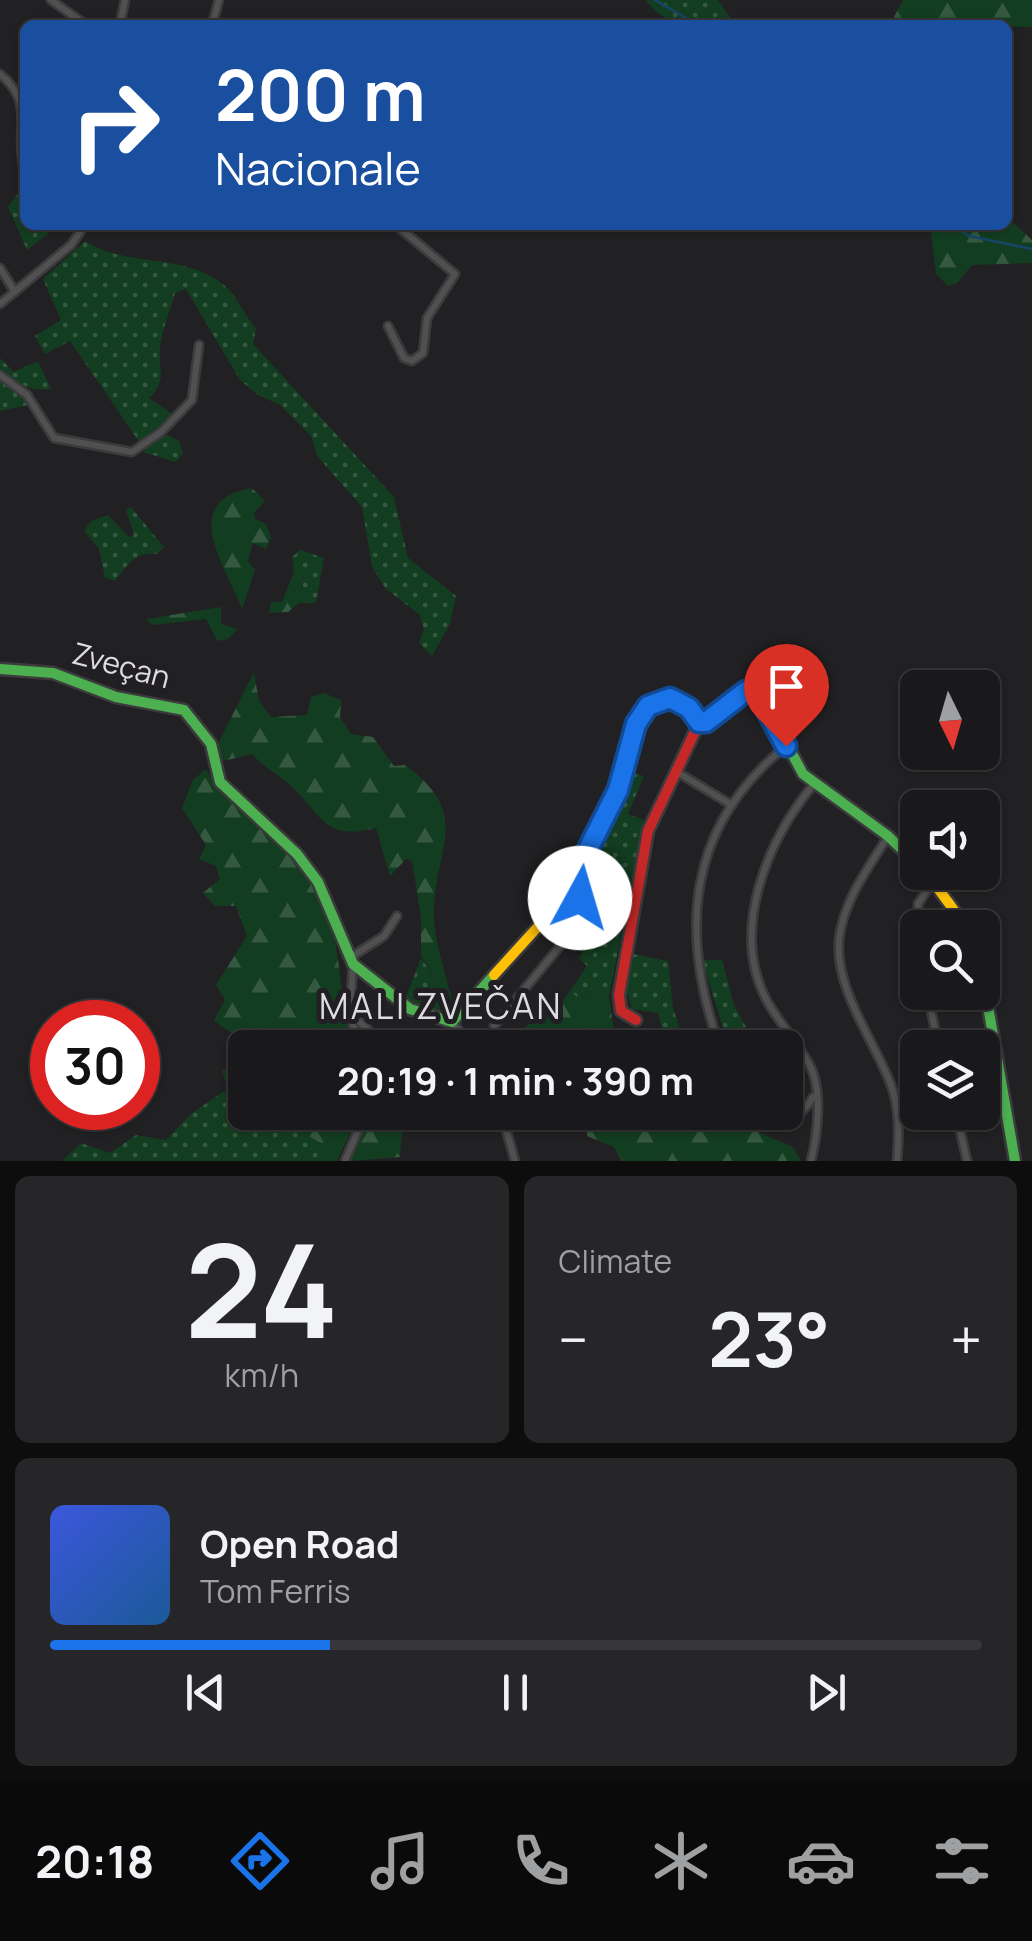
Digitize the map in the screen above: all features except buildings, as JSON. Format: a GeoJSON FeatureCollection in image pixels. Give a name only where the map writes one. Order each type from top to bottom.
{"type":"FeatureCollection","features":[{"type":"Feature","properties":{"kind":"street"},"geometry":{"type":"LineString","coordinates":[[50,0],[79,20]]}},
{"type":"Feature","properties":{"kind":"street"},"geometry":{"type":"LineString","coordinates":[[0,74],[20,99]]}},
{"type":"Feature","properties":{"kind":"street"},"geometry":{"type":"LineString","coordinates":[[0,304],[81,230]]}},
{"type":"Feature","properties":{"kind":"street"},"geometry":{"type":"LineString","coordinates":[[388,326],[404,358],[412,361],[423,354],[427,318],[454,274],[402,230]]}},
{"type":"Feature","properties":{"kind":"street"},"geometry":{"type":"LineString","coordinates":[[0,268],[15,292]]}},
{"type":"Feature","properties":{"kind":"street"},"geometry":{"type":"LineString","coordinates":[[0,375],[28,395],[54,438],[132,452],[161,432],[192,400],[199,345]]}},
{"type":"Feature","properties":{"kind":"street","name":"Zveçan"},"geometry":{"type":"LineString","coordinates":[[0,669],[53,673],[116,696],[184,710],[211,744],[220,782],[297,854],[318,882],[352,961]]}},
{"type":"Feature","properties":{"kind":"street"},"geometry":{"type":"LineString","coordinates":[[636,1020],[622,1011],[621,965],[648,832],[677,772],[690,734],[699,722],[714,720],[746,691],[756,690],[786,746],[813,785],[900,847]]}},
{"type":"Feature","properties":{"kind":"street"},"geometry":{"type":"LineString","coordinates":[[452,1022],[563,899],[618,790],[636,724],[648,706],[670,698],[689,708],[699,722]]}},
{"type":"Feature","properties":{"kind":"street"},"geometry":{"type":"LineString","coordinates":[[714,1030],[698,978],[695,908],[702,869],[730,804],[754,772],[786,746]]}},
{"type":"Feature","properties":{"kind":"street"},"geometry":{"type":"LineString","coordinates":[[677,772],[730,804]]}},
{"type":"Feature","properties":{"kind":"street"},"geometry":{"type":"LineString","coordinates":[[811,1161],[820,1121],[810,1066],[760,985],[753,918],[762,874],[790,813],[813,785]]}},
{"type":"Feature","properties":{"kind":"street"},"geometry":{"type":"LineString","coordinates":[[888,836],[854,890],[839,943],[843,977],[892,1088],[898,1115],[897,1161]]}},
{"type":"Feature","properties":{"kind":"street"},"geometry":{"type":"LineString","coordinates":[[494,1026],[579,924],[583,908],[570,885]]}},
{"type":"Feature","properties":{"kind":"street"},"geometry":{"type":"LineString","coordinates":[[354,1030],[350,1013],[352,961],[384,936],[396,916]]}},
{"type":"Feature","properties":{"kind":"street"},"geometry":{"type":"LineString","coordinates":[[352,961],[410,1009],[452,1022],[459,1030]]}},
{"type":"Feature","properties":{"kind":"street"},"geometry":{"type":"LineString","coordinates":[[992,1010],[1015,1161]]}},
{"type":"Feature","properties":{"kind":"street"},"geometry":{"type":"LineString","coordinates":[[350,1013],[368,1030]]}},
{"type":"Feature","properties":{"kind":"street"},"geometry":{"type":"LineString","coordinates":[[803,1109],[814,1097]]}},
{"type":"Feature","properties":{"kind":"street"},"geometry":{"type":"LineString","coordinates":[[345,1161],[358,1130]]}},
{"type":"Feature","properties":{"kind":"street"},"geometry":{"type":"LineString","coordinates":[[506,1130],[515,1161]]}},
{"type":"Feature","properties":{"kind":"street"},"geometry":{"type":"LineString","coordinates":[[960,1130],[967,1161]]}},
{"type":"Feature","properties":{"kind":"green space"},"geometry":{"type":"Polygon","coordinates":[[[646,0],[718,0],[732,20],[672,20],[654,10],[646,0]]]}},
{"type":"Feature","properties":{"kind":"green space"},"geometry":{"type":"Polygon","coordinates":[[[903,0],[1032,0],[1032,27],[1012,27],[1012,20],[894,17],[903,0]]]}},
{"type":"Feature","properties":{"kind":"green space"},"geometry":{"type":"Polygon","coordinates":[[[20,191],[20,230],[53,230],[27,250],[8,207],[20,191]]]}},
{"type":"Feature","properties":{"kind":"green space"},"geometry":{"type":"Polygon","coordinates":[[[1012,222],[1032,240],[1032,263],[972,265],[957,283],[948,286],[936,274],[931,230],[1012,230],[1012,222]]]}},
{"type":"Feature","properties":{"kind":"green space"},"geometry":{"type":"Polygon","coordinates":[[[85,241],[118,255],[191,268],[232,293],[256,328],[253,344],[394,497],[408,558],[456,596],[450,624],[432,656],[419,643],[424,630],[420,615],[386,589],[372,567],[362,507],[318,457],[311,436],[280,405],[258,395],[240,380],[186,289],[175,293],[161,341],[160,380],[149,398],[173,414],[140,443],[70,341],[45,354],[35,336],[61,320],[43,279],[85,241]]]}},
{"type":"Feature","properties":{"kind":"green space"},"geometry":{"type":"Polygon","coordinates":[[[0,358],[14,372],[38,361],[51,389],[30,388],[12,380],[0,372],[0,358]]]}},
{"type":"Feature","properties":{"kind":"green space"},"geometry":{"type":"Polygon","coordinates":[[[0,379],[29,405],[0,411],[0,379]]]}},
{"type":"Feature","properties":{"kind":"green space"},"geometry":{"type":"Polygon","coordinates":[[[164,433],[179,441],[183,453],[176,462],[143,452],[164,433]]]}},
{"type":"Feature","properties":{"kind":"green space"},"geometry":{"type":"Polygon","coordinates":[[[252,488],[265,501],[254,513],[255,519],[266,524],[271,538],[266,549],[253,543],[248,561],[255,570],[242,609],[218,555],[212,521],[217,506],[229,495],[252,488]]]}},
{"type":"Feature","properties":{"kind":"green space"},"geometry":{"type":"Polygon","coordinates":[[[131,507],[164,547],[157,554],[137,557],[115,581],[105,578],[99,549],[84,531],[91,521],[108,515],[129,537],[134,535],[126,510],[131,507]]]}},
{"type":"Feature","properties":{"kind":"green space"},"geometry":{"type":"Polygon","coordinates":[[[300,550],[324,558],[316,603],[299,603],[303,575],[294,572],[292,557],[300,550]]]}},
{"type":"Feature","properties":{"kind":"green space"},"geometry":{"type":"Polygon","coordinates":[[[294,572],[303,574],[299,603],[288,612],[269,613],[271,602],[282,602],[294,572]]]}},
{"type":"Feature","properties":{"kind":"green space"},"geometry":{"type":"Polygon","coordinates":[[[221,607],[221,624],[237,629],[228,639],[217,641],[206,619],[153,625],[146,619],[221,607]]]}},
{"type":"Feature","properties":{"kind":"green space"},"geometry":{"type":"Polygon","coordinates":[[[254,672],[259,701],[271,717],[307,715],[311,697],[324,693],[341,700],[340,717],[351,734],[373,737],[394,766],[405,765],[438,800],[445,832],[434,921],[449,989],[446,995],[421,956],[421,918],[412,861],[406,859],[390,876],[376,828],[334,828],[252,754],[219,762],[218,744],[254,672]]]}},
{"type":"Feature","properties":{"kind":"green space"},"geometry":{"type":"Polygon","coordinates":[[[206,769],[230,801],[293,856],[317,888],[332,928],[350,1030],[228,1030],[214,1020],[225,1000],[216,985],[247,936],[236,906],[215,906],[203,893],[220,879],[216,866],[199,859],[206,845],[182,808],[193,780],[206,769]]]}},
{"type":"Feature","properties":{"kind":"green space"},"geometry":{"type":"Polygon","coordinates":[[[629,772],[644,776],[628,814],[644,820],[609,996],[599,992],[577,998],[570,991],[587,966],[579,958],[595,931],[583,922],[588,910],[578,882],[629,772]]]}},
{"type":"Feature","properties":{"kind":"green space"},"geometry":{"type":"Polygon","coordinates":[[[628,953],[668,961],[673,1008],[680,1030],[662,1030],[658,1013],[632,1009],[624,984],[628,953]]]}},
{"type":"Feature","properties":{"kind":"green space"},"geometry":{"type":"Polygon","coordinates":[[[421,958],[446,994],[449,989],[455,1009],[452,1015],[404,1002],[421,958]]]}},
{"type":"Feature","properties":{"kind":"green space"},"geometry":{"type":"Polygon","coordinates":[[[702,960],[722,960],[734,1005],[748,1030],[724,1030],[702,960]]]}},
{"type":"Feature","properties":{"kind":"green space"},"geometry":{"type":"Polygon","coordinates":[[[570,991],[578,998],[599,992],[609,996],[614,1030],[522,1030],[552,1005],[558,1007],[570,991]]]}},
{"type":"Feature","properties":{"kind":"green space"},"geometry":{"type":"Polygon","coordinates":[[[222,1070],[228,1070],[228,1091],[222,1070]]]}},
{"type":"Feature","properties":{"kind":"green space"},"geometry":{"type":"Polygon","coordinates":[[[224,1091],[228,1099],[228,1130],[299,1130],[322,1144],[324,1156],[320,1161],[62,1161],[81,1143],[110,1153],[136,1135],[166,1140],[191,1114],[224,1091]]]}},
{"type":"Feature","properties":{"kind":"green space"},"geometry":{"type":"Polygon","coordinates":[[[299,1130],[351,1130],[337,1161],[320,1161],[322,1144],[299,1130]]]}},
{"type":"Feature","properties":{"kind":"green space"},"geometry":{"type":"Polygon","coordinates":[[[364,1130],[404,1130],[400,1157],[351,1161],[364,1130]]]}},
{"type":"Feature","properties":{"kind":"green space"},"geometry":{"type":"Polygon","coordinates":[[[587,1130],[753,1130],[793,1147],[801,1161],[622,1161],[614,1147],[587,1136],[587,1130]]]}},
{"type":"Feature","properties":{"kind":"waterway"},"geometry":{"type":"LineString","coordinates":[[655,0],[689,20]]}},
{"type":"Feature","properties":{"kind":"waterway"},"geometry":{"type":"LineString","coordinates":[[960,230],[969,236],[1032,249]]}},
{"type":"Feature","properties":{"kind":"traffic: fast"},"geometry":{"type":"LineString","coordinates":[[0,669],[53,673],[116,697],[184,710],[211,744],[220,782],[297,854],[318,882],[353,964],[410,1009],[452,1022],[494,975]]}},
{"type":"Feature","properties":{"kind":"traffic: fast"},"geometry":{"type":"LineString","coordinates":[[699,723],[714,720],[751,688],[759,692],[803,774],[900,848]]}},
{"type":"Feature","properties":{"kind":"traffic: fast"},"geometry":{"type":"LineString","coordinates":[[989,1010],[1015,1161]]}},
{"type":"Feature","properties":{"kind":"traffic: slow"},"geometry":{"type":"LineString","coordinates":[[494,975],[563,899],[618,791],[636,724],[647,706],[671,698],[689,708],[699,723]]}},
{"type":"Feature","properties":{"kind":"traffic: slow"},"geometry":{"type":"LineString","coordinates":[[939,890],[954,910]]}},
{"type":"Feature","properties":{"kind":"traffic: jam"},"geometry":{"type":"LineString","coordinates":[[636,1020],[621,1011],[619,995],[648,831],[699,723]]}},
{"type":"Feature","properties":{"kind":"district","name":"MALI ZVEČAN"},"geometry":{"type":"Point","coordinates":[441,1007]}},
{"type":"Feature","properties":{"kind":"route"},"geometry":{"type":"LineString","coordinates":[[580,898],[570,885],[618,790],[636,724],[648,706],[670,698],[689,708],[699,722],[706,722],[724,713],[751,688],[759,692],[786,746]]}}]}
